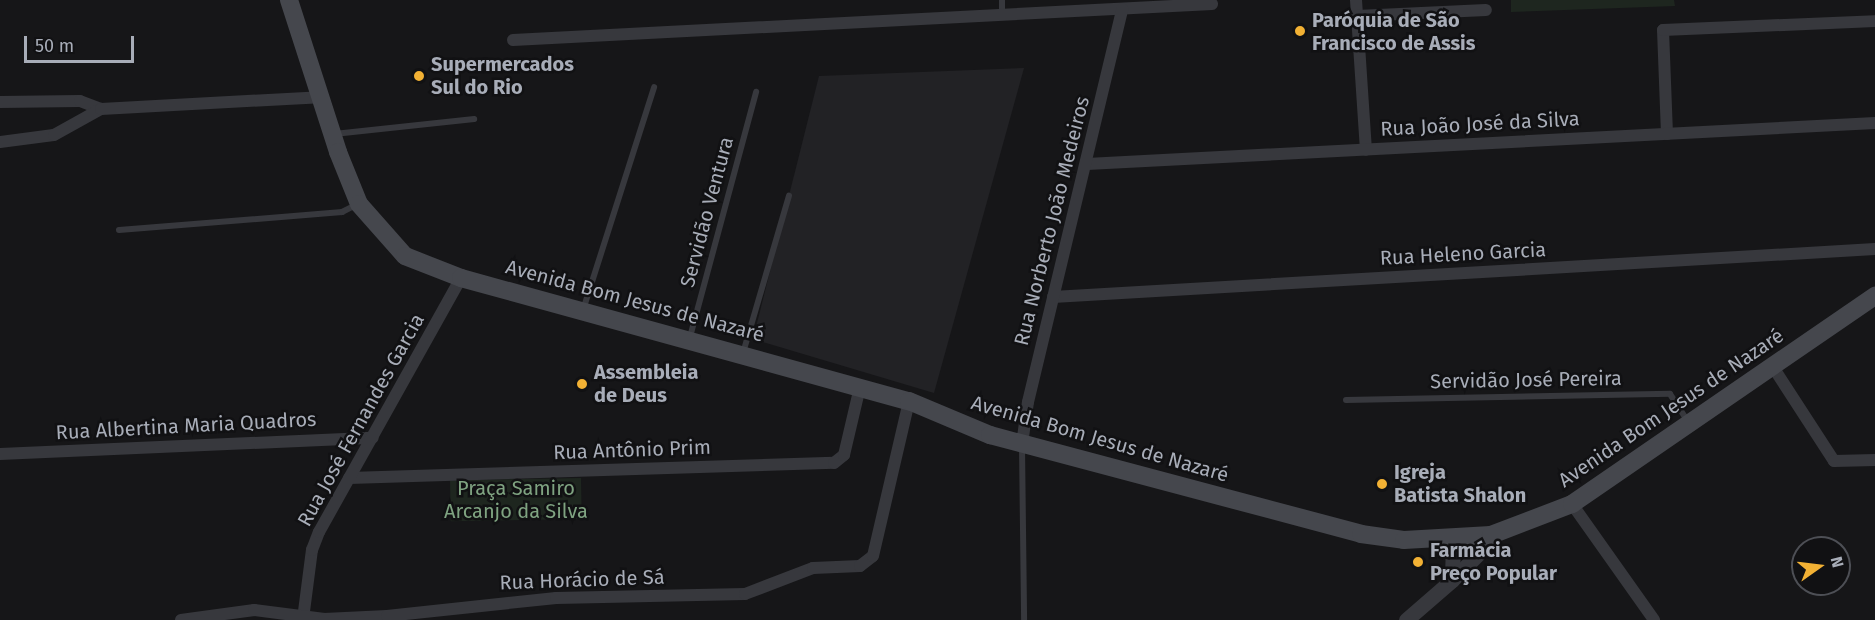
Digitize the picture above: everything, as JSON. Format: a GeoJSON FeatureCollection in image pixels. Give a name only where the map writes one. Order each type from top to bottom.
{"type":"FeatureCollection","features":[{"type":"Feature","properties":{"kind":"main road","name":"Avenida Bom Jesus de Nazaré"},"geometry":{"type":"LineString","coordinates":[[289,0],[332,134],[359,204],[405,256],[460,278],[689,341],[743,353],[909,401],[990,435],[1361,534],[1404,540],[1453,539],[1491,535],[1572,504],[1875,296]]}},
{"type":"Feature","properties":{"kind":"street"},"geometry":{"type":"LineString","coordinates":[[1356,0],[1366,150]]}},
{"type":"Feature","properties":{"kind":"street"},"geometry":{"type":"LineString","coordinates":[[513,40],[1212,4]]}},
{"type":"Feature","properties":{"kind":"street","name":"Rua Norberto João Medeiros"},"geometry":{"type":"LineString","coordinates":[[1022,444],[1028,402],[1087,164],[1122,9]]}},
{"type":"Feature","properties":{"kind":"street"},"geometry":{"type":"LineString","coordinates":[[1357,16],[1486,10]]}},
{"type":"Feature","properties":{"kind":"street"},"geometry":{"type":"LineString","coordinates":[[1667,134],[1663,30],[1875,21]]}},
{"type":"Feature","properties":{"kind":"street"},"geometry":{"type":"LineString","coordinates":[[0,102],[80,101],[101,109],[320,97]]}},
{"type":"Feature","properties":{"kind":"street"},"geometry":{"type":"LineString","coordinates":[[0,142],[54,135],[101,109]]}},
{"type":"Feature","properties":{"kind":"street","name":"Rua João José da Silva"},"geometry":{"type":"LineString","coordinates":[[1087,164],[1875,123]]}},
{"type":"Feature","properties":{"kind":"street","name":"Rua Heleno Garcia"},"geometry":{"type":"LineString","coordinates":[[1053,297],[1875,249]]}},
{"type":"Feature","properties":{"kind":"street","name":"Rua José Fernandes Garcia"},"geometry":{"type":"LineString","coordinates":[[303,617],[312,550],[349,478],[460,278]]}},
{"type":"Feature","properties":{"kind":"street"},"geometry":{"type":"LineString","coordinates":[[1773,367],[1834,462],[1875,460]]}},
{"type":"Feature","properties":{"kind":"street","name":"Rua Antônio Prim"},"geometry":{"type":"LineString","coordinates":[[349,478],[834,463],[844,455],[860,387]]}},
{"type":"Feature","properties":{"kind":"street","name":"Rua Horácio de Sá"},"geometry":{"type":"LineString","coordinates":[[181,620],[254,610],[324,619],[387,616],[527,599],[745,594],[813,568],[860,566],[873,556],[909,401]]}},
{"type":"Feature","properties":{"kind":"street","name":"Rua Albertina Maria Quadros"},"geometry":{"type":"LineString","coordinates":[[0,454],[373,438]]}},
{"type":"Feature","properties":{"kind":"street"},"geometry":{"type":"LineString","coordinates":[[1572,504],[1654,620]]}},
{"type":"Feature","properties":{"kind":"street"},"geometry":{"type":"LineString","coordinates":[[1406,620],[1452,580],[1491,535]]}},
{"type":"Feature","properties":{"kind":"street"},"geometry":{"type":"LineString","coordinates":[[1452,580],[1453,539]]}},
{"type":"Feature","properties":{"kind":"lane"},"geometry":{"type":"LineString","coordinates":[[1002,0],[1002,15]]}},
{"type":"Feature","properties":{"kind":"lane"},"geometry":{"type":"LineString","coordinates":[[582,310],[654,87]]}},
{"type":"Feature","properties":{"kind":"lane","name":"Servidão Ventura"},"geometry":{"type":"LineString","coordinates":[[689,341],[756,92]]}},
{"type":"Feature","properties":{"kind":"lane"},"geometry":{"type":"LineString","coordinates":[[332,134],[474,119]]}},
{"type":"Feature","properties":{"kind":"lane"},"geometry":{"type":"LineString","coordinates":[[743,353],[789,196]]}},
{"type":"Feature","properties":{"kind":"lane"},"geometry":{"type":"LineString","coordinates":[[119,230],[342,212],[359,204]]}},
{"type":"Feature","properties":{"kind":"lane","name":"Servidão José Pereira"},"geometry":{"type":"LineString","coordinates":[[1346,400],[1670,394],[1690,425]]}},
{"type":"Feature","properties":{"kind":"lane"},"geometry":{"type":"LineString","coordinates":[[1022,444],[1024,620]]}},
{"type":"Feature","properties":{"kind":"shaded area"},"geometry":{"type":"Polygon","coordinates":[[[1024,68],[934,393],[753,339],[819,76],[1024,68]]]}},
{"type":"Feature","properties":{"kind":"green space"},"geometry":{"type":"Polygon","coordinates":[[[1511,0],[1674,0],[1675,6],[1511,12],[1511,0]]]}},
{"type":"Feature","properties":{"kind":"green space","name":"Praça Samiro Arcanjo da Silva"},"geometry":{"type":"Polygon","coordinates":[[[581,478],[582,519],[451,521],[450,480],[581,478]]]}},
{"type":"Feature","properties":{"kind":"place","name":"Paróquia de São Francisco de Assis"},"geometry":{"type":"Point","coordinates":[1300,31]}},
{"type":"Feature","properties":{"kind":"place","name":"Supermercados Sul do Rio"},"geometry":{"type":"Point","coordinates":[419,76]}},
{"type":"Feature","properties":{"kind":"place","name":"Assembleia de Deus"},"geometry":{"type":"Point","coordinates":[582,384]}},
{"type":"Feature","properties":{"kind":"place","name":"Igreja Batista Shalon"},"geometry":{"type":"Point","coordinates":[1382,484]}},
{"type":"Feature","properties":{"kind":"place","name":"Farmácia Preço Popular"},"geometry":{"type":"Point","coordinates":[1418,562]}}]}
